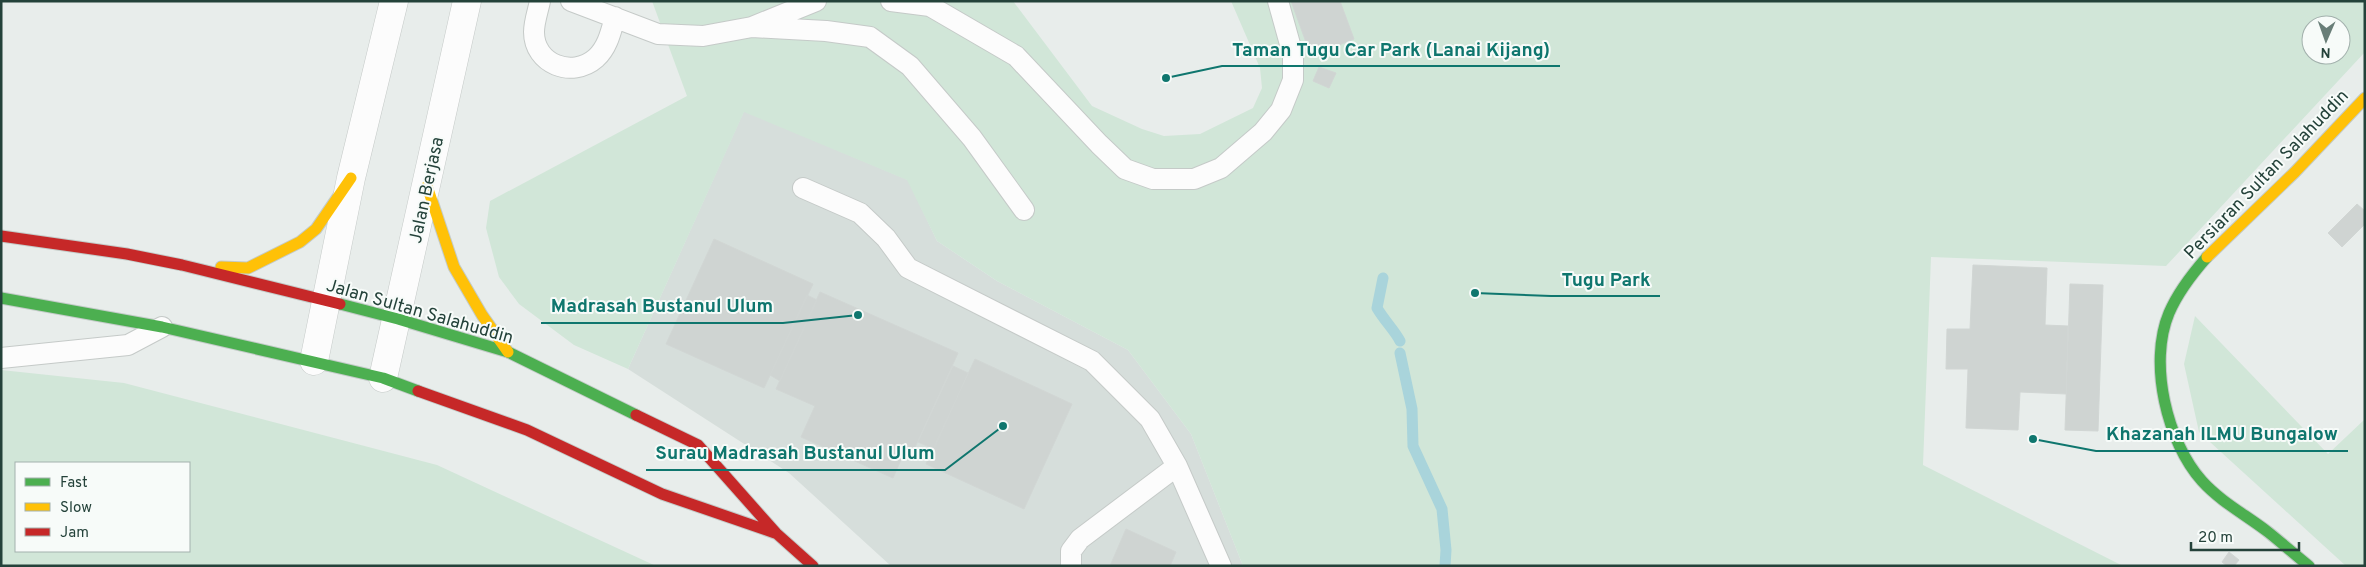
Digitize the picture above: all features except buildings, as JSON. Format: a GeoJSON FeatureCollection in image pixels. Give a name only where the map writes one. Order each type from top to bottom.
{"type":"FeatureCollection","features":[{"type":"Feature","properties":{"kind":"street"},"geometry":{"type":"LineString","coordinates":[[314,361],[351,178],[394,1]]}},
{"type":"Feature","properties":{"kind":"street","name":"Jalan Berjasa"},"geometry":{"type":"LineString","coordinates":[[383,378],[398,319],[467,1]]}},
{"type":"Feature","properties":{"kind":"street","name":"Persiaran Sultan Salahuddin"},"geometry":{"type":"LineString","coordinates":[[2309,566],[2268,532],[2230,508],[2195,473],[2173,434],[2164,406],[2162,350],[2168,315],[2181,291],[2208,255],[2296,172],[2365,98]]}},
{"type":"Feature","properties":{"kind":"street"},"geometry":{"type":"LineString","coordinates":[[182,264],[248,268],[300,242],[316,229],[351,178]]}},
{"type":"Feature","properties":{"kind":"street"},"geometry":{"type":"LineString","coordinates":[[427,186],[454,267],[482,315],[508,352]]}},
{"type":"Feature","properties":{"kind":"street","name":"Jalan Sultan Salahuddin"},"geometry":{"type":"LineString","coordinates":[[1,236],[182,264],[398,319],[508,352],[698,445],[776,533],[813,566]]}},
{"type":"Feature","properties":{"kind":"street","name":"Jalan Sultan Salahuddin"},"geometry":{"type":"LineString","coordinates":[[1,298],[162,327],[383,378],[528,430],[662,494],[776,533]]}},
{"type":"Feature","properties":{"kind":"lane"},"geometry":{"type":"LineString","coordinates":[[540,1],[534,32],[539,50],[548,61],[564,69],[583,65],[596,58],[610,38],[615,17]]}},
{"type":"Feature","properties":{"kind":"lane"},"geometry":{"type":"LineString","coordinates":[[571,1],[658,34],[703,36],[752,27],[816,1]]}},
{"type":"Feature","properties":{"kind":"lane"},"geometry":{"type":"LineString","coordinates":[[891,1],[930,6],[1016,56],[1099,144],[1126,169],[1153,179],[1194,179],[1221,168],[1263,132],[1281,110],[1293,80],[1293,55],[1278,1]]}},
{"type":"Feature","properties":{"kind":"lane"},"geometry":{"type":"LineString","coordinates":[[752,27],[826,30],[870,38],[910,66],[972,138],[1024,210]]}},
{"type":"Feature","properties":{"kind":"lane"},"geometry":{"type":"LineString","coordinates":[[803,188],[860,213],[886,238],[908,268],[1092,361],[1150,418],[1177,466],[1221,566]]}},
{"type":"Feature","properties":{"kind":"lane"},"geometry":{"type":"LineString","coordinates":[[1,358],[128,345],[162,327]]}},
{"type":"Feature","properties":{"kind":"lane"},"geometry":{"type":"LineString","coordinates":[[1071,566],[1071,551],[1080,539],[1177,466]]}},
{"type":"Feature","properties":{"kind":"shaded area"},"geometry":{"type":"Polygon","coordinates":[[[744,111],[908,180],[937,241],[997,281],[1128,350],[1191,434],[1243,566],[891,566],[789,473],[628,369],[744,111]]]}},
{"type":"Feature","properties":{"kind":"green space"},"geometry":{"type":"Polygon","coordinates":[[[652,1],[1013,1],[1092,106],[1142,129],[1164,136],[1200,134],[1253,108],[1262,88],[1260,68],[1231,1],[2365,1],[2365,52],[2166,266],[1931,257],[1923,465],[2123,566],[1243,566],[1191,434],[1128,350],[997,281],[937,241],[907,180],[744,112],[628,369],[574,345],[519,304],[499,277],[486,228],[490,201],[687,96],[652,1]]]}},
{"type":"Feature","properties":{"kind":"green space"},"geometry":{"type":"Polygon","coordinates":[[[2195,316],[2328,454],[2365,419],[2365,566],[2346,566],[2199,432],[2184,364],[2195,316]]]}},
{"type":"Feature","properties":{"kind":"green space"},"geometry":{"type":"Polygon","coordinates":[[[1,370],[124,383],[437,465],[656,566],[1,566],[1,370]]]}},
{"type":"Feature","properties":{"kind":"waterway"},"geometry":{"type":"LineString","coordinates":[[1383,278],[1377,308],[1400,341]]}},
{"type":"Feature","properties":{"kind":"waterway"},"geometry":{"type":"LineString","coordinates":[[1400,353],[1412,409],[1413,446],[1442,509],[1446,550],[1445,566]]}},
{"type":"Feature","properties":{"kind":"traffic: fast"},"geometry":{"type":"LineString","coordinates":[[2207,257],[2177,298],[2169,313],[2163,333],[2160,355],[2161,378],[2164,401],[2171,424],[2179,445],[2190,465],[2209,489],[2268,532],[2309,566]]}},
{"type":"Feature","properties":{"kind":"traffic: fast"},"geometry":{"type":"LineString","coordinates":[[1,298],[162,327],[383,378],[418,391]]}},
{"type":"Feature","properties":{"kind":"traffic: fast"},"geometry":{"type":"LineString","coordinates":[[340,304],[398,319],[508,352],[636,415]]}},
{"type":"Feature","properties":{"kind":"traffic: slow"},"geometry":{"type":"LineString","coordinates":[[2207,257],[2295,172],[2365,98]]}},
{"type":"Feature","properties":{"kind":"traffic: slow"},"geometry":{"type":"LineString","coordinates":[[221,267],[248,268],[300,242],[316,229],[351,178]]}},
{"type":"Feature","properties":{"kind":"traffic: slow"},"geometry":{"type":"LineString","coordinates":[[427,186],[454,267],[482,315],[508,352]]}},
{"type":"Feature","properties":{"kind":"traffic: jam"},"geometry":{"type":"LineString","coordinates":[[1,236],[127,254],[182,265],[340,304]]}},
{"type":"Feature","properties":{"kind":"traffic: jam"},"geometry":{"type":"LineString","coordinates":[[418,391],[527,430],[662,494],[775,533]]}},
{"type":"Feature","properties":{"kind":"traffic: jam"},"geometry":{"type":"LineString","coordinates":[[636,415],[698,445],[776,533],[813,566]]}},
{"type":"Feature","properties":{"kind":"place","name":"Taman Tugu Car Park (Lanai Kijang)"},"geometry":{"type":"Point","coordinates":[1166,78]}},
{"type":"Feature","properties":{"kind":"place","name":"Tugu Park"},"geometry":{"type":"Point","coordinates":[1475,293]}},
{"type":"Feature","properties":{"kind":"place","name":"Madrasah Bustanul Ulum"},"geometry":{"type":"Point","coordinates":[858,315]}},
{"type":"Feature","properties":{"kind":"place","name":"Surau Madrasah Bustanul Ulum"},"geometry":{"type":"Point","coordinates":[1003,426]}},
{"type":"Feature","properties":{"kind":"place","name":"Khazanah ILMU Bungalow"},"geometry":{"type":"Point","coordinates":[2033,439]}}]}
